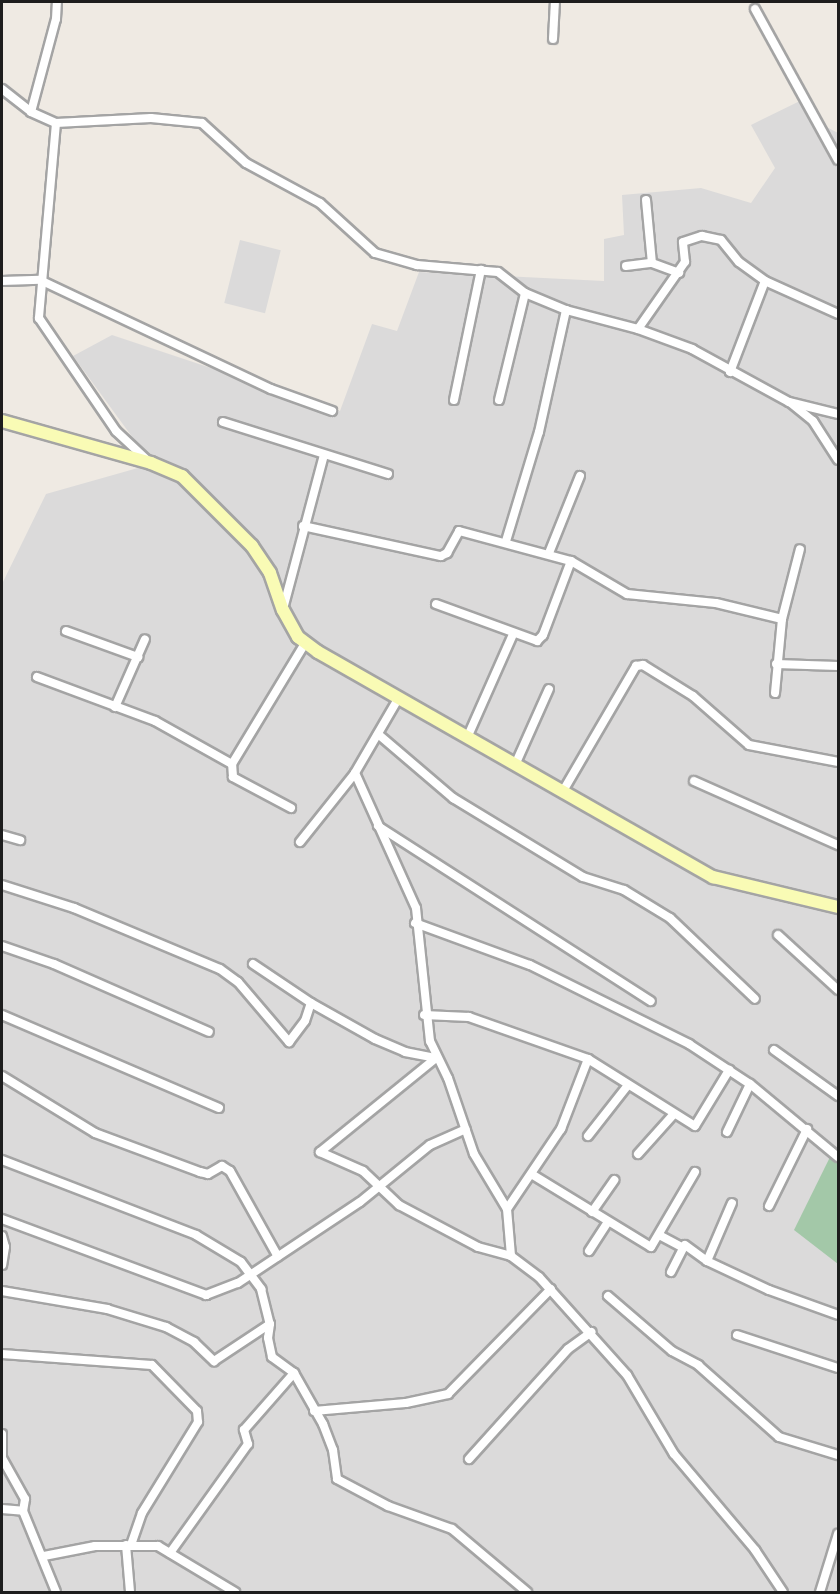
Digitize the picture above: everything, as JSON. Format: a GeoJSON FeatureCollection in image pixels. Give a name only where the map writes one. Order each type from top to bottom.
{"type":"FeatureCollection","features":[{"type":"Feature","properties":{"kind":"street"},"geometry":{"type":"LineString","coordinates":[[31,112],[40,66],[56,19],[57,2]]}},
{"type":"Feature","properties":{"kind":"street"},"geometry":{"type":"LineString","coordinates":[[553,39],[555,2]]}},
{"type":"Feature","properties":{"kind":"street"},"geometry":{"type":"LineString","coordinates":[[755,9],[838,160]]}},
{"type":"Feature","properties":{"kind":"street"},"geometry":{"type":"LineString","coordinates":[[2,89],[31,112],[56,123],[151,118],[202,123],[246,163],[320,203],[375,253],[417,265],[498,272],[525,293],[566,310],[638,329],[692,349],[730,372],[789,402],[813,421],[838,460]]}},
{"type":"Feature","properties":{"kind":"street"},"geometry":{"type":"LineString","coordinates":[[56,123],[40,280],[39,318],[116,431],[151,463]]}},
{"type":"Feature","properties":{"kind":"street"},"geometry":{"type":"LineString","coordinates":[[828,139],[838,139]]}},
{"type":"Feature","properties":{"kind":"street"},"geometry":{"type":"LineString","coordinates":[[646,200],[652,263]]}},
{"type":"Feature","properties":{"kind":"street"},"geometry":{"type":"LineString","coordinates":[[638,329],[685,262],[683,242],[702,236],[721,240],[739,262],[765,281],[838,314]]}},
{"type":"Feature","properties":{"kind":"street"},"geometry":{"type":"LineString","coordinates":[[626,266],[652,263],[679,273]]}},
{"type":"Feature","properties":{"kind":"street"},"geometry":{"type":"LineString","coordinates":[[454,400],[481,270]]}},
{"type":"Feature","properties":{"kind":"street"},"geometry":{"type":"LineString","coordinates":[[2,281],[40,280],[271,389],[332,411]]}},
{"type":"Feature","properties":{"kind":"street"},"geometry":{"type":"LineString","coordinates":[[730,372],[765,281]]}},
{"type":"Feature","properties":{"kind":"street"},"geometry":{"type":"LineString","coordinates":[[499,400],[525,293]]}},
{"type":"Feature","properties":{"kind":"street"},"geometry":{"type":"LineString","coordinates":[[506,541],[539,432],[566,310]]}},
{"type":"Feature","properties":{"kind":"street"},"geometry":{"type":"LineString","coordinates":[[789,402],[838,414]]}},
{"type":"Feature","properties":{"kind":"street"},"geometry":{"type":"LineString","coordinates":[[2,421],[151,463],[182,476],[252,546],[270,573],[283,610],[306,642],[398,699],[713,877],[838,907]]}},
{"type":"Feature","properties":{"kind":"street"},"geometry":{"type":"LineString","coordinates":[[223,422],[324,456],[388,474]]}},
{"type":"Feature","properties":{"kind":"street"},"geometry":{"type":"LineString","coordinates":[[283,610],[303,526],[324,456]]}},
{"type":"Feature","properties":{"kind":"street"},"geometry":{"type":"LineString","coordinates":[[549,553],[580,476]]}},
{"type":"Feature","properties":{"kind":"street"},"geometry":{"type":"LineString","coordinates":[[303,526],[441,556],[447,553],[459,531],[506,541],[571,561],[627,594],[716,603],[782,619]]}},
{"type":"Feature","properties":{"kind":"street"},"geometry":{"type":"LineString","coordinates":[[775,693],[782,619],[800,549]]}},
{"type":"Feature","properties":{"kind":"street"},"geometry":{"type":"LineString","coordinates":[[436,604],[531,641],[543,635],[571,561]]}},
{"type":"Feature","properties":{"kind":"street"},"geometry":{"type":"LineString","coordinates":[[66,631],[138,657]]}},
{"type":"Feature","properties":{"kind":"street"},"geometry":{"type":"LineString","coordinates":[[467,738],[513,634]]}},
{"type":"Feature","properties":{"kind":"street"},"geometry":{"type":"LineString","coordinates":[[115,707],[145,639]]}},
{"type":"Feature","properties":{"kind":"street"},"geometry":{"type":"LineString","coordinates":[[291,808],[233,777],[232,764],[306,642]]}},
{"type":"Feature","properties":{"kind":"street"},"geometry":{"type":"LineString","coordinates":[[776,664],[838,666]]}},
{"type":"Feature","properties":{"kind":"street"},"geometry":{"type":"LineString","coordinates":[[563,791],[636,666],[643,665],[693,696],[748,745],[838,762]]}},
{"type":"Feature","properties":{"kind":"street"},"geometry":{"type":"LineString","coordinates":[[37,677],[155,721],[232,764]]}},
{"type":"Feature","properties":{"kind":"street"},"geometry":{"type":"LineString","coordinates":[[515,765],[549,689]]}},
{"type":"Feature","properties":{"kind":"street"},"geometry":{"type":"LineString","coordinates":[[300,842],[355,773],[398,699]]}},
{"type":"Feature","properties":{"kind":"street"},"geometry":{"type":"LineString","coordinates":[[378,734],[453,798],[584,877],[624,890],[670,918],[755,999]]}},
{"type":"Feature","properties":{"kind":"street"},"geometry":{"type":"LineString","coordinates":[[355,773],[416,908],[415,923],[424,1015],[436,1058],[448,1078],[474,1154],[507,1209],[511,1256]]}},
{"type":"Feature","properties":{"kind":"street"},"geometry":{"type":"LineString","coordinates":[[694,782],[838,846]]}},
{"type":"Feature","properties":{"kind":"street"},"geometry":{"type":"LineString","coordinates":[[378,825],[651,1001]]}},
{"type":"Feature","properties":{"kind":"street"},"geometry":{"type":"LineString","coordinates":[[2,835],[20,840]]}},
{"type":"Feature","properties":{"kind":"street"},"geometry":{"type":"LineString","coordinates":[[2,885],[74,908],[220,969],[238,982],[289,1042],[305,1021],[311,1003]]}},
{"type":"Feature","properties":{"kind":"street"},"geometry":{"type":"LineString","coordinates":[[415,923],[530,966],[688,1044],[750,1084],[838,1156]]}},
{"type":"Feature","properties":{"kind":"street"},"geometry":{"type":"LineString","coordinates":[[778,935],[838,990]]}},
{"type":"Feature","properties":{"kind":"street"},"geometry":{"type":"LineString","coordinates":[[2,946],[54,964],[209,1032]]}},
{"type":"Feature","properties":{"kind":"street"},"geometry":{"type":"LineString","coordinates":[[253,964],[311,1003],[385,1043],[436,1058]]}},
{"type":"Feature","properties":{"kind":"street"},"geometry":{"type":"LineString","coordinates":[[2,1015],[219,1108]]}},
{"type":"Feature","properties":{"kind":"street"},"geometry":{"type":"LineString","coordinates":[[424,1015],[469,1017],[588,1059],[673,1115],[695,1126],[729,1070]]}},
{"type":"Feature","properties":{"kind":"street"},"geometry":{"type":"LineString","coordinates":[[774,1050],[838,1096]]}},
{"type":"Feature","properties":{"kind":"street"},"geometry":{"type":"LineString","coordinates":[[436,1058],[359,1124],[320,1152],[363,1171],[399,1205],[478,1247],[511,1256],[551,1289],[627,1375],[674,1454],[755,1550],[783,1593]]}},
{"type":"Feature","properties":{"kind":"street"},"geometry":{"type":"LineString","coordinates":[[507,1209],[533,1175],[561,1129],[588,1059]]}},
{"type":"Feature","properties":{"kind":"street"},"geometry":{"type":"LineString","coordinates":[[2,1076],[95,1133],[200,1172],[208,1174],[222,1166],[230,1171],[278,1257]]}},
{"type":"Feature","properties":{"kind":"street"},"geometry":{"type":"LineString","coordinates":[[727,1132],[750,1084]]}},
{"type":"Feature","properties":{"kind":"street"},"geometry":{"type":"LineString","coordinates":[[588,1136],[628,1085]]}},
{"type":"Feature","properties":{"kind":"street"},"geometry":{"type":"LineString","coordinates":[[638,1154],[673,1115]]}},
{"type":"Feature","properties":{"kind":"street"},"geometry":{"type":"LineString","coordinates":[[2,1219],[206,1295],[238,1283],[380,1186],[430,1145],[466,1129]]}},
{"type":"Feature","properties":{"kind":"street"},"geometry":{"type":"LineString","coordinates":[[769,1206],[807,1129]]}},
{"type":"Feature","properties":{"kind":"street"},"geometry":{"type":"LineString","coordinates":[[2,1160],[196,1235],[251,1272],[270,1324],[268,1338],[272,1357],[294,1372],[333,1450],[337,1479],[388,1506],[452,1529],[527,1593]]}},
{"type":"Feature","properties":{"kind":"street"},"geometry":{"type":"LineString","coordinates":[[533,1175],[651,1247],[661,1236],[694,1172]]}},
{"type":"Feature","properties":{"kind":"street"},"geometry":{"type":"LineString","coordinates":[[592,1212],[614,1180]]}},
{"type":"Feature","properties":{"kind":"street"},"geometry":{"type":"LineString","coordinates":[[707,1261],[732,1203]]}},
{"type":"Feature","properties":{"kind":"street"},"geometry":{"type":"LineString","coordinates":[[589,1251],[608,1222]]}},
{"type":"Feature","properties":{"kind":"street"},"geometry":{"type":"LineString","coordinates":[[2,1236],[5,1247],[2,1265]]}},
{"type":"Feature","properties":{"kind":"street"},"geometry":{"type":"LineString","coordinates":[[661,1236],[769,1290],[838,1315]]}},
{"type":"Feature","properties":{"kind":"street"},"geometry":{"type":"LineString","coordinates":[[671,1272],[682,1247]]}},
{"type":"Feature","properties":{"kind":"street"},"geometry":{"type":"LineString","coordinates":[[314,1412],[406,1403],[448,1394],[551,1289]]}},
{"type":"Feature","properties":{"kind":"street"},"geometry":{"type":"LineString","coordinates":[[2,1291],[107,1309],[166,1327],[194,1342],[214,1361],[270,1324]]}},
{"type":"Feature","properties":{"kind":"street"},"geometry":{"type":"LineString","coordinates":[[608,1296],[672,1351],[698,1365],[779,1437],[838,1455]]}},
{"type":"Feature","properties":{"kind":"street"},"geometry":{"type":"LineString","coordinates":[[469,1459],[568,1349],[591,1332]]}},
{"type":"Feature","properties":{"kind":"street"},"geometry":{"type":"LineString","coordinates":[[737,1335],[838,1368]]}},
{"type":"Feature","properties":{"kind":"street"},"geometry":{"type":"LineString","coordinates":[[2,1354],[152,1365],[197,1411],[198,1422],[142,1513],[128,1545],[130,1593]]}},
{"type":"Feature","properties":{"kind":"street"},"geometry":{"type":"LineString","coordinates":[[171,1554],[248,1444],[244,1433],[246,1426],[294,1372]]}},
{"type":"Feature","properties":{"kind":"street"},"geometry":{"type":"LineString","coordinates":[[2,1434],[2,1457],[25,1499],[23,1511],[44,1556],[56,1593]]}},
{"type":"Feature","properties":{"kind":"street"},"geometry":{"type":"LineString","coordinates":[[2,1509],[23,1511]]}},
{"type":"Feature","properties":{"kind":"street"},"geometry":{"type":"LineString","coordinates":[[820,1593],[836,1550],[838,1534]]}},
{"type":"Feature","properties":{"kind":"street"},"geometry":{"type":"LineString","coordinates":[[44,1556],[128,1545],[158,1546],[236,1593]]}},
{"type":"Feature","properties":{"kind":"shaded area"},"geometry":{"type":"Polygon","coordinates":[[[804,99],[817,122],[838,133],[838,1592],[2,1592],[2,584],[46,494],[152,464],[73,356],[112,335],[340,411],[372,324],[397,331],[419,272],[604,281],[604,239],[624,235],[622,195],[701,188],[751,203],[775,168],[751,125],[804,99]]]}},
{"type":"Feature","properties":{"kind":"shaded area"},"geometry":{"type":"Polygon","coordinates":[[[240,240],[281,250],[265,313],[224,303],[240,240]]]}},
{"type":"Feature","properties":{"kind":"green space"},"geometry":{"type":"Polygon","coordinates":[[[831,1155],[838,1161],[838,1264],[794,1230],[831,1155]]]}}]}
